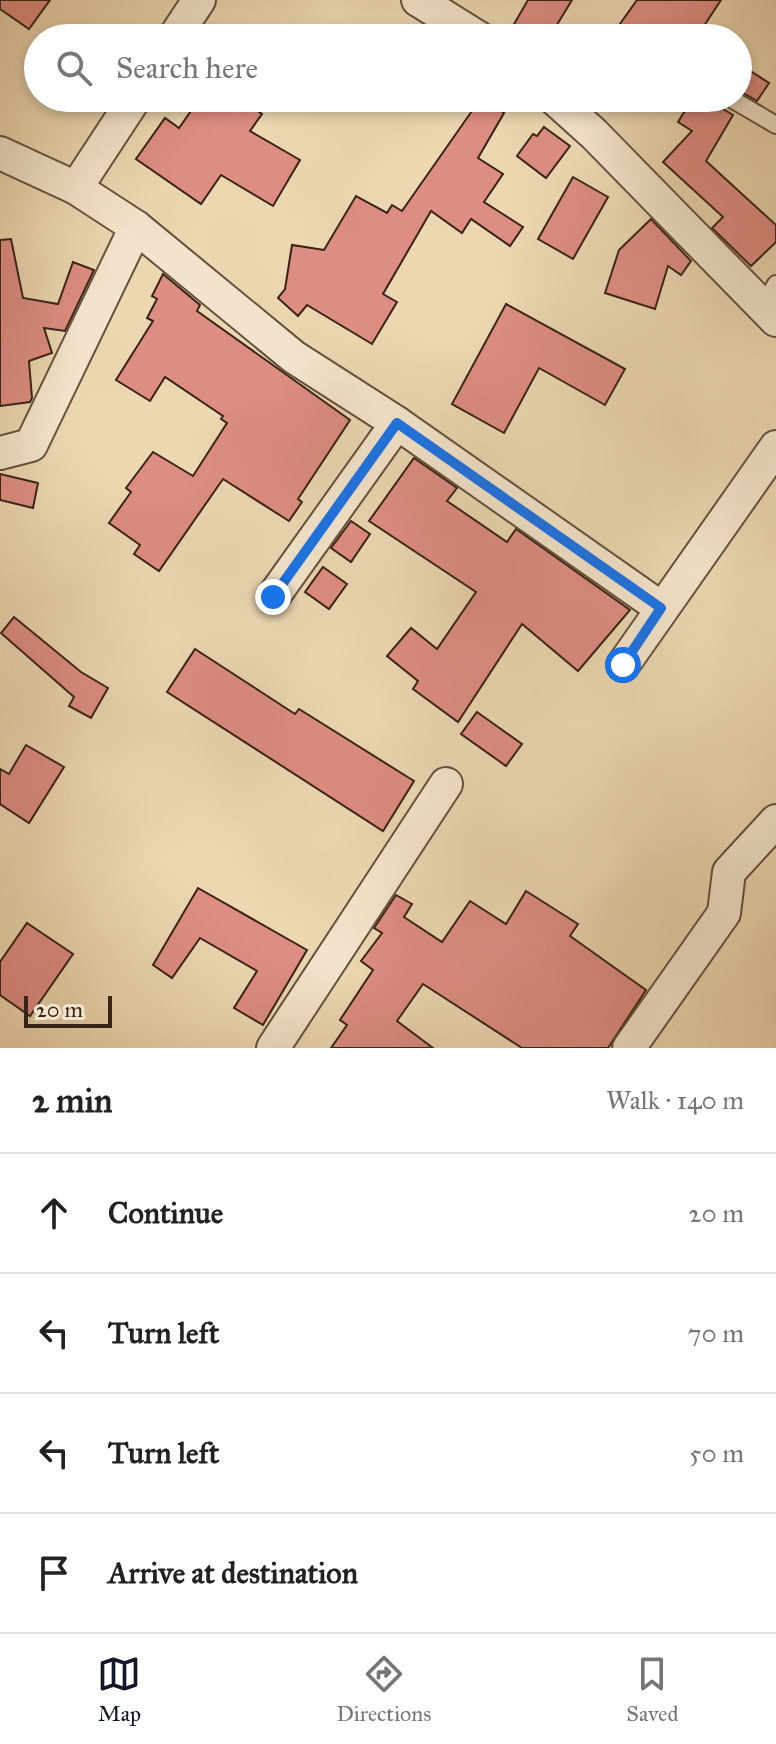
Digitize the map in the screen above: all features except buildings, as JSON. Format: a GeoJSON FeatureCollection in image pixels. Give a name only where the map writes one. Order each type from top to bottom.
{"type":"FeatureCollection","features":[{"type":"Feature","properties":{"kind":"street"},"geometry":{"type":"LineString","coordinates":[[183,24],[199,0]]}},
{"type":"Feature","properties":{"kind":"street"},"geometry":{"type":"LineString","coordinates":[[418,0],[457,24]]}},
{"type":"Feature","properties":{"kind":"street"},"geometry":{"type":"LineString","coordinates":[[76,188],[126,112]]}},
{"type":"Feature","properties":{"kind":"street"},"geometry":{"type":"LineString","coordinates":[[570,112],[771,304]]}},
{"type":"Feature","properties":{"kind":"street"},"geometry":{"type":"LineString","coordinates":[[0,153],[76,188],[136,227],[294,357],[397,423],[661,608]]}},
{"type":"Feature","properties":{"kind":"street"},"geometry":{"type":"LineString","coordinates":[[0,453],[31,445],[136,227]]}},
{"type":"Feature","properties":{"kind":"street"},"geometry":{"type":"LineString","coordinates":[[273,597],[397,423]]}},
{"type":"Feature","properties":{"kind":"street"},"geometry":{"type":"LineString","coordinates":[[623,665],[776,447]]}},
{"type":"Feature","properties":{"kind":"street"},"geometry":{"type":"LineString","coordinates":[[273,1048],[446,784]]}},
{"type":"Feature","properties":{"kind":"street"},"geometry":{"type":"LineString","coordinates":[[629,1048],[724,913],[729,872],[776,821]]}},
{"type":"Feature","properties":{"kind":"lane"},"geometry":{"type":"LineString","coordinates":[[752,111],[776,125]]}},
{"type":"Feature","properties":{"kind":"route"},"geometry":{"type":"LineString","coordinates":[[273,597],[397,423],[661,608],[623,665]]}}]}
